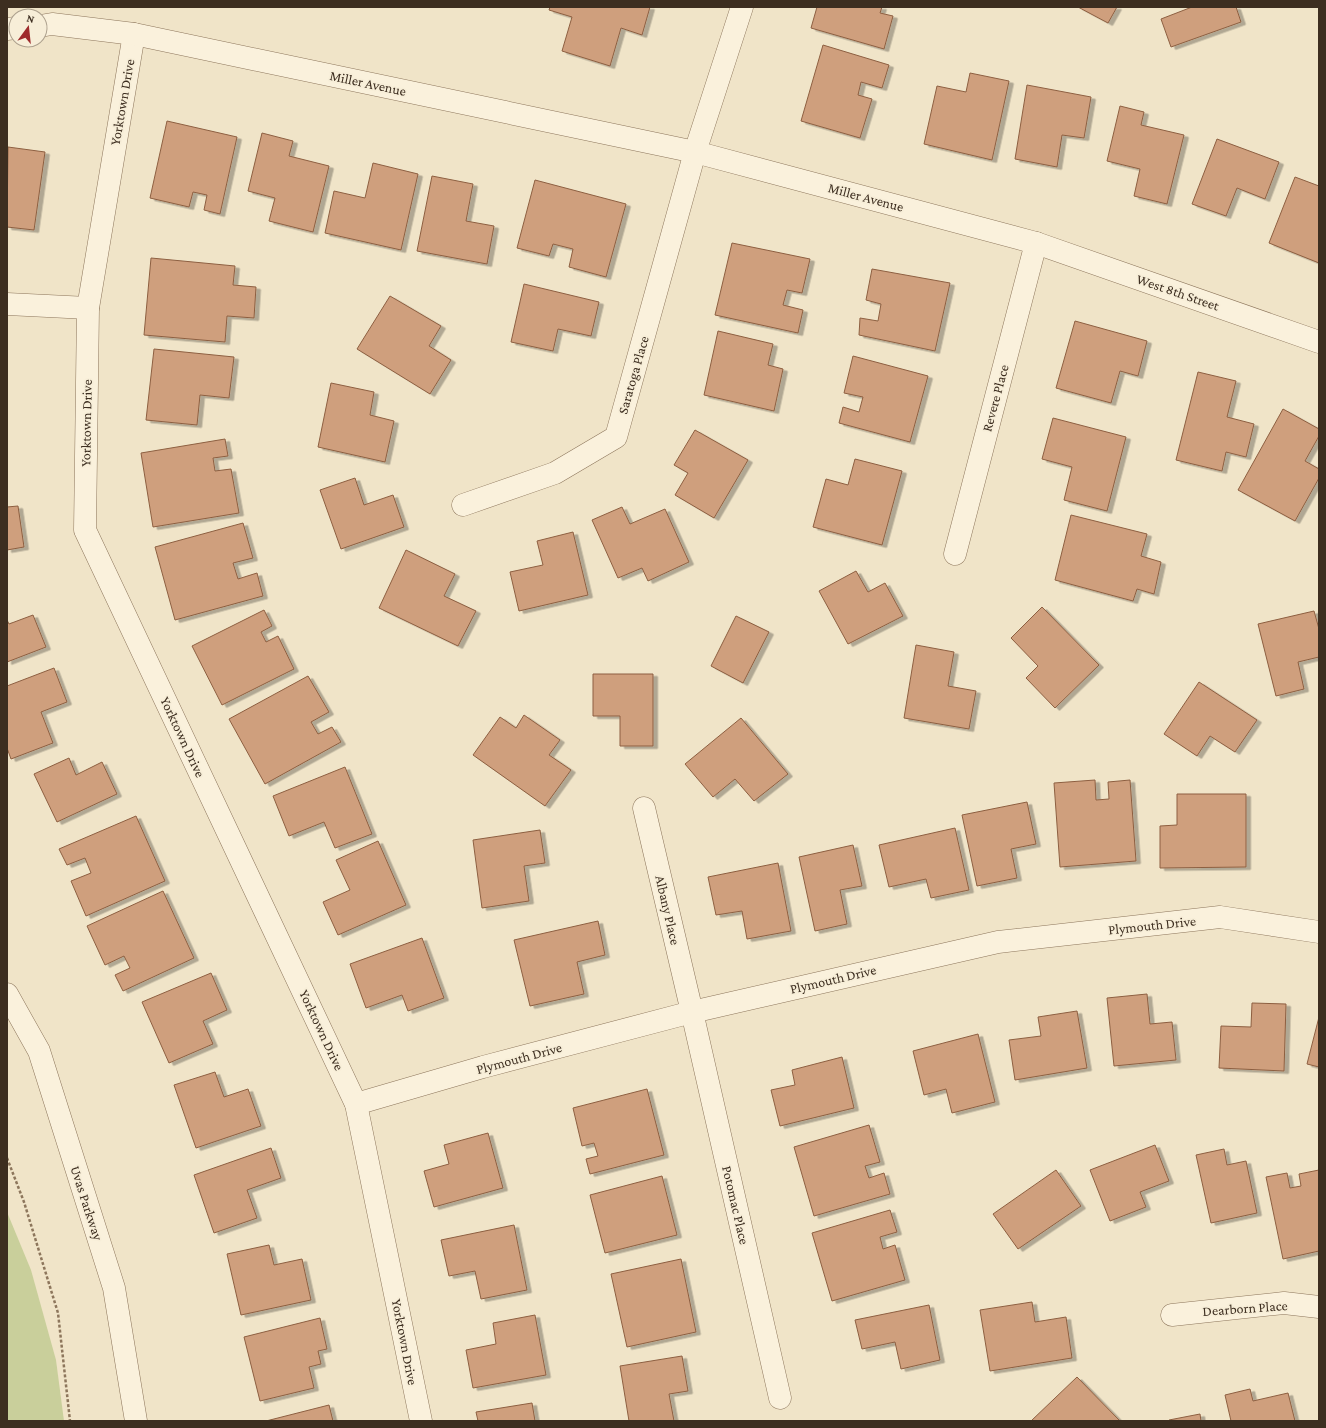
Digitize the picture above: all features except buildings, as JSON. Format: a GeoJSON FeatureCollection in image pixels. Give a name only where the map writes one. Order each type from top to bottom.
{"type":"FeatureCollection","features":[{"type":"Feature","properties":{"kind":"street"},"geometry":{"type":"LineString","coordinates":[[695,152],[742,7]]}},
{"type":"Feature","properties":{"kind":"street","name":"Miller Avenue"},"geometry":{"type":"LineString","coordinates":[[48,25],[134,34],[695,152],[1036,242]]}},
{"type":"Feature","properties":{"kind":"street","name":"Yorktown Drive"},"geometry":{"type":"LineString","coordinates":[[134,34],[88,308],[85,530],[356,1104],[421,1421]]}},
{"type":"Feature","properties":{"kind":"street","name":"Saratoga Place"},"geometry":{"type":"LineString","coordinates":[[463,505],[555,473],[616,437],[695,152]]}},
{"type":"Feature","properties":{"kind":"street","name":"West 8th Street"},"geometry":{"type":"LineString","coordinates":[[1036,242],[1319,342]]}},
{"type":"Feature","properties":{"kind":"street","name":"Revere Place"},"geometry":{"type":"LineString","coordinates":[[954,554],[1036,242]]}},
{"type":"Feature","properties":{"kind":"street"},"geometry":{"type":"LineString","coordinates":[[7,304],[88,308]]}},
{"type":"Feature","properties":{"kind":"street","name":"Albany Place"},"geometry":{"type":"LineString","coordinates":[[644,808],[692,1012]]}},
{"type":"Feature","properties":{"kind":"street","name":"Plymouth Drive"},"geometry":{"type":"LineString","coordinates":[[356,1104],[483,1067],[692,1012],[998,942],[1220,917],[1319,932]]}},
{"type":"Feature","properties":{"kind":"street","name":"Uvas Parkway"},"geometry":{"type":"LineString","coordinates":[[7,994],[39,1051],[114,1288],[136,1421]]}},
{"type":"Feature","properties":{"kind":"street","name":"Potomac Place"},"geometry":{"type":"LineString","coordinates":[[692,1012],[780,1398]]}},
{"type":"Feature","properties":{"kind":"street","name":"Dearborn Place"},"geometry":{"type":"LineString","coordinates":[[1172,1315],[1284,1303],[1319,1307]]}},
{"type":"Feature","properties":{"kind":"path"},"geometry":{"type":"LineString","coordinates":[[7,1158],[24,1202],[58,1313],[70,1421]]}},
{"type":"Feature","properties":{"kind":"green space"},"geometry":{"type":"Polygon","coordinates":[[[7,1212],[31,1270],[56,1360],[64,1421],[7,1421],[7,1212]]]}}]}
